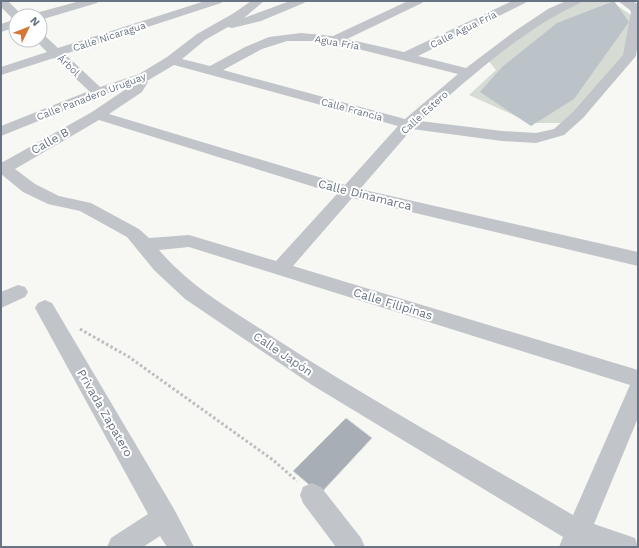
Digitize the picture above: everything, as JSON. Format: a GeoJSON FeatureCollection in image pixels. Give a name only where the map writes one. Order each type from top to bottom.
{"type":"FeatureCollection","features":[{"type":"Feature","properties":{"kind":"street"},"geometry":{"type":"LineString","coordinates":[[1,1],[8,8]]}},
{"type":"Feature","properties":{"kind":"street"},"geometry":{"type":"LineString","coordinates":[[48,14],[93,1]]}},
{"type":"Feature","properties":{"kind":"street","name":"Calle Nicaragua"},"geometry":{"type":"LineString","coordinates":[[1,71],[217,1]]}},
{"type":"Feature","properties":{"kind":"street","name":"Calle Panadero Uruguay"},"geometry":{"type":"LineString","coordinates":[[1,131],[98,92],[144,77],[172,60],[196,41],[238,16],[258,1]]}},
{"type":"Feature","properties":{"kind":"street"},"geometry":{"type":"LineString","coordinates":[[215,29],[258,18],[300,1]]}},
{"type":"Feature","properties":{"kind":"street"},"geometry":{"type":"LineString","coordinates":[[336,40],[418,1]]}},
{"type":"Feature","properties":{"kind":"street","name":"Calle Agua Fría"},"geometry":{"type":"LineString","coordinates":[[405,57],[521,1]]}},
{"type":"Feature","properties":{"kind":"street","name":"Calle Estero"},"geometry":{"type":"LineString","coordinates":[[280,269],[408,124],[468,73],[519,34],[552,12],[576,1]]}},
{"type":"Feature","properties":{"kind":"street","name":"Calle Francia"},"geometry":{"type":"LineString","coordinates":[[172,60],[408,124],[502,136],[536,138],[560,132],[578,115],[629,56],[637,22],[637,12],[636,8],[624,1]]}},
{"type":"Feature","properties":{"kind":"street","name":"Agua Fria"},"geometry":{"type":"LineString","coordinates":[[211,71],[255,47],[283,38],[304,37],[336,40],[468,73]]}},
{"type":"Feature","properties":{"kind":"street","name":"Árbol"},"geometry":{"type":"LineString","coordinates":[[48,46],[98,92]]}},
{"type":"Feature","properties":{"kind":"street","name":"Calle B"},"geometry":{"type":"LineString","coordinates":[[2,167],[97,115],[137,89],[144,77]]}},
{"type":"Feature","properties":{"kind":"street","name":"Calle Dinamarca"},"geometry":{"type":"LineString","coordinates":[[97,115],[349,192],[638,259]]}},
{"type":"Feature","properties":{"kind":"street","name":"Calle Japón"},"geometry":{"type":"LineString","coordinates":[[2,167],[29,188],[54,200],[84,207],[133,233],[146,245],[161,265],[198,298],[320,379],[575,540],[626,547]]}},
{"type":"Feature","properties":{"kind":"street","name":"Calle Filipinas"},"geometry":{"type":"LineString","coordinates":[[146,245],[189,241],[638,379]]}},
{"type":"Feature","properties":{"kind":"street"},"geometry":{"type":"LineString","coordinates":[[1,301],[18,292]]}},
{"type":"Feature","properties":{"kind":"street","name":"Privada Zapatero"},"geometry":{"type":"LineString","coordinates":[[45,308],[181,547]]}},
{"type":"Feature","properties":{"kind":"street"},"geometry":{"type":"LineString","coordinates":[[575,540],[638,391]]}},
{"type":"Feature","properties":{"kind":"street"},"geometry":{"type":"LineString","coordinates":[[312,495],[352,547]]}},
{"type":"Feature","properties":{"kind":"street"},"geometry":{"type":"LineString","coordinates":[[120,547],[165,518]]}},
{"type":"Feature","properties":{"kind":"path"},"geometry":{"type":"LineString","coordinates":[[77,327],[129,357],[225,424],[273,460],[312,495]]}},
{"type":"Feature","properties":{"kind":"shaded area"},"geometry":{"type":"Polygon","coordinates":[[[570,1],[611,1],[635,18],[638,37],[575,116],[561,123],[531,123],[469,95],[496,70],[487,59],[570,1]]]}},
{"type":"Feature","properties":{"kind":"shaded area"},"geometry":{"type":"Polygon","coordinates":[[[614,1],[629,22],[574,99],[531,126],[480,92],[502,67],[557,23],[614,1]]]}},
{"type":"Feature","properties":{"kind":"building"},"geometry":{"type":"Polygon","coordinates":[[[346,418],[372,438],[320,494],[293,471],[346,418]]]}}]}
